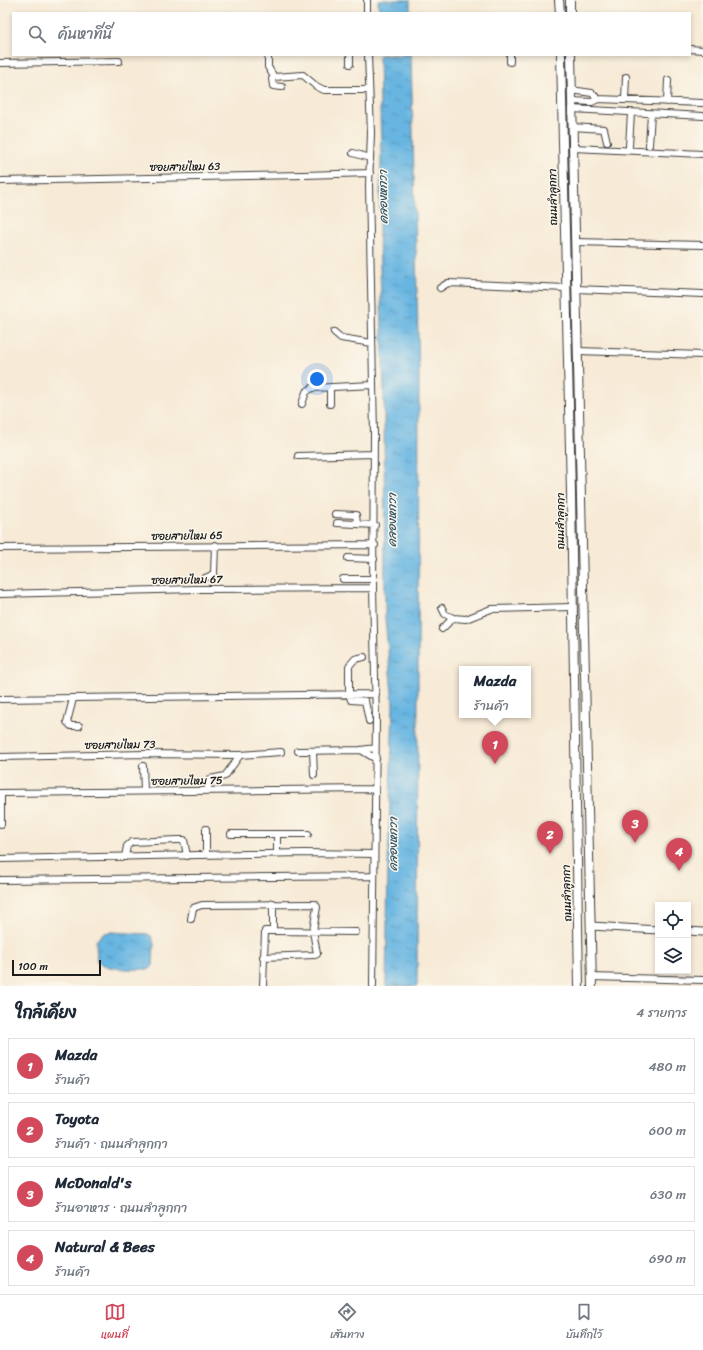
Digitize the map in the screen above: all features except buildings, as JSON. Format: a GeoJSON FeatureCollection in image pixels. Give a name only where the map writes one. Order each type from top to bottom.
{"type":"FeatureCollection","features":[{"type":"Feature","properties":{"kind":"main road"},"geometry":{"type":"LineString","coordinates":[[559,0],[560,12]]}},
{"type":"Feature","properties":{"kind":"main road"},"geometry":{"type":"LineString","coordinates":[[570,0],[570,12]]}},
{"type":"Feature","properties":{"kind":"main road","name":"ถนนลำลูกกา"},"geometry":{"type":"LineString","coordinates":[[561,56],[579,986]]}},
{"type":"Feature","properties":{"kind":"main road","name":"ถนนลำลูกกา"},"geometry":{"type":"LineString","coordinates":[[571,56],[592,986]]}},
{"type":"Feature","properties":{"kind":"street"},"geometry":{"type":"LineString","coordinates":[[367,0],[368,12]]}},
{"type":"Feature","properties":{"kind":"street"},"geometry":{"type":"LineString","coordinates":[[691,49],[703,50]]}},
{"type":"Feature","properties":{"kind":"street"},"geometry":{"type":"LineString","coordinates":[[268,56],[268,67],[274,77]]}},
{"type":"Feature","properties":{"kind":"street"},"geometry":{"type":"LineString","coordinates":[[350,56],[350,64]]}},
{"type":"Feature","properties":{"kind":"street"},"geometry":{"type":"LineString","coordinates":[[368,56],[376,694],[373,986]]}},
{"type":"Feature","properties":{"kind":"street"},"geometry":{"type":"LineString","coordinates":[[0,63],[119,61]]}},
{"type":"Feature","properties":{"kind":"street"},"geometry":{"type":"LineString","coordinates":[[274,77],[303,75],[316,86],[324,90],[369,90]]}},
{"type":"Feature","properties":{"kind":"street"},"geometry":{"type":"LineString","coordinates":[[274,77],[272,79],[272,86],[282,87]]}},
{"type":"Feature","properties":{"kind":"street"},"geometry":{"type":"LineString","coordinates":[[625,100],[626,77]]}},
{"type":"Feature","properties":{"kind":"street"},"geometry":{"type":"LineString","coordinates":[[667,102],[668,80]]}},
{"type":"Feature","properties":{"kind":"street"},"geometry":{"type":"LineString","coordinates":[[572,90],[592,93],[598,99]]}},
{"type":"Feature","properties":{"kind":"street"},"geometry":{"type":"LineString","coordinates":[[572,105],[592,102],[598,99],[703,103]]}},
{"type":"Feature","properties":{"kind":"street"},"geometry":{"type":"LineString","coordinates":[[572,105],[631,113],[703,116]]}},
{"type":"Feature","properties":{"kind":"street"},"geometry":{"type":"LineString","coordinates":[[629,146],[631,113]]}},
{"type":"Feature","properties":{"kind":"street"},"geometry":{"type":"LineString","coordinates":[[649,146],[651,114]]}},
{"type":"Feature","properties":{"kind":"street"},"geometry":{"type":"LineString","coordinates":[[572,127],[604,129],[607,142]]}},
{"type":"Feature","properties":{"kind":"street"},"geometry":{"type":"LineString","coordinates":[[573,148],[703,154]]}},
{"type":"Feature","properties":{"kind":"street"},"geometry":{"type":"LineString","coordinates":[[353,153],[370,158]]}},
{"type":"Feature","properties":{"kind":"street","name":"ซอยสายไหม 63"},"geometry":{"type":"LineString","coordinates":[[0,181],[275,175],[304,176],[370,173]]}},
{"type":"Feature","properties":{"kind":"street"},"geometry":{"type":"LineString","coordinates":[[575,242],[703,245]]}},
{"type":"Feature","properties":{"kind":"street"},"geometry":{"type":"LineString","coordinates":[[440,288],[448,283],[566,288]]}},
{"type":"Feature","properties":{"kind":"street"},"geometry":{"type":"LineString","coordinates":[[576,290],[703,294]]}},
{"type":"Feature","properties":{"kind":"street"},"geometry":{"type":"LineString","coordinates":[[334,332],[341,338],[372,343]]}},
{"type":"Feature","properties":{"kind":"street"},"geometry":{"type":"LineString","coordinates":[[578,351],[703,355]]}},
{"type":"Feature","properties":{"kind":"street"},"geometry":{"type":"LineString","coordinates":[[302,404],[304,395],[310,389],[373,385]]}},
{"type":"Feature","properties":{"kind":"street"},"geometry":{"type":"LineString","coordinates":[[330,387],[330,404]]}},
{"type":"Feature","properties":{"kind":"street"},"geometry":{"type":"LineString","coordinates":[[298,456],[374,454]]}},
{"type":"Feature","properties":{"kind":"street"},"geometry":{"type":"LineString","coordinates":[[335,514],[356,515],[357,523]]}},
{"type":"Feature","properties":{"kind":"street"},"geometry":{"type":"LineString","coordinates":[[337,523],[375,524]]}},
{"type":"Feature","properties":{"kind":"street"},"geometry":{"type":"LineString","coordinates":[[205,578],[214,573],[215,545]]}},
{"type":"Feature","properties":{"kind":"street","name":"ซอยสายไหม 65"},"geometry":{"type":"LineString","coordinates":[[0,548],[215,545],[375,545]]}},
{"type":"Feature","properties":{"kind":"street"},"geometry":{"type":"LineString","coordinates":[[348,558],[374,558]]}},
{"type":"Feature","properties":{"kind":"street"},"geometry":{"type":"LineString","coordinates":[[344,579],[374,579]]}},
{"type":"Feature","properties":{"kind":"street","name":"ซอยสายไหม 67"},"geometry":{"type":"LineString","coordinates":[[0,594],[196,589],[374,588]]}},
{"type":"Feature","properties":{"kind":"street"},"geometry":{"type":"LineString","coordinates":[[442,608],[445,614],[453,618],[466,619],[491,609],[572,607]]}},
{"type":"Feature","properties":{"kind":"street"},"geometry":{"type":"LineString","coordinates":[[442,629],[453,618]]}},
{"type":"Feature","properties":{"kind":"street"},"geometry":{"type":"LineString","coordinates":[[364,657],[355,659],[349,666],[349,694],[352,700],[365,701],[369,721]]}},
{"type":"Feature","properties":{"kind":"street"},"geometry":{"type":"LineString","coordinates":[[0,699],[376,694]]}},
{"type":"Feature","properties":{"kind":"street"},"geometry":{"type":"LineString","coordinates":[[73,699],[67,722],[72,726],[79,726]]}},
{"type":"Feature","properties":{"kind":"street"},"geometry":{"type":"LineString","coordinates":[[298,752],[361,750],[375,748]]}},
{"type":"Feature","properties":{"kind":"street"},"geometry":{"type":"LineString","coordinates":[[361,750],[376,759]]}},
{"type":"Feature","properties":{"kind":"street"},"geometry":{"type":"LineString","coordinates":[[313,751],[314,775]]}},
{"type":"Feature","properties":{"kind":"street","name":"ซอยสายไหม 73"},"geometry":{"type":"LineString","coordinates":[[0,757],[145,754],[240,755],[281,752]]}},
{"type":"Feature","properties":{"kind":"street"},"geometry":{"type":"LineString","coordinates":[[207,791],[210,779],[226,776],[240,755]]}},
{"type":"Feature","properties":{"kind":"street"},"geometry":{"type":"LineString","coordinates":[[143,766],[144,791]]}},
{"type":"Feature","properties":{"kind":"street","name":"ซอยสายไหม 75"},"geometry":{"type":"LineString","coordinates":[[0,793],[375,789]]}},
{"type":"Feature","properties":{"kind":"street"},"geometry":{"type":"LineString","coordinates":[[0,793],[1,824]]}},
{"type":"Feature","properties":{"kind":"street"},"geometry":{"type":"LineString","coordinates":[[206,829],[206,855]]}},
{"type":"Feature","properties":{"kind":"street"},"geometry":{"type":"LineString","coordinates":[[231,834],[308,834]]}},
{"type":"Feature","properties":{"kind":"street"},"geometry":{"type":"LineString","coordinates":[[277,835],[277,854]]}},
{"type":"Feature","properties":{"kind":"street"},"geometry":{"type":"LineString","coordinates":[[125,857],[127,846],[132,842],[177,840],[184,840],[186,843],[187,856]]}},
{"type":"Feature","properties":{"kind":"street"},"geometry":{"type":"LineString","coordinates":[[0,859],[277,854],[374,854]]}},
{"type":"Feature","properties":{"kind":"street"},"geometry":{"type":"LineString","coordinates":[[0,880],[374,876]]}},
{"type":"Feature","properties":{"kind":"street"},"geometry":{"type":"LineString","coordinates":[[190,919],[193,908],[196,906],[273,903],[315,904],[317,907],[313,931],[317,951],[315,955],[263,957]]}},
{"type":"Feature","properties":{"kind":"street"},"geometry":{"type":"LineString","coordinates":[[273,903],[273,931]]}},
{"type":"Feature","properties":{"kind":"street"},"geometry":{"type":"LineString","coordinates":[[590,926],[655,930]]}},
{"type":"Feature","properties":{"kind":"street"},"geometry":{"type":"LineString","coordinates":[[691,931],[703,932]]}},
{"type":"Feature","properties":{"kind":"street"},"geometry":{"type":"LineString","coordinates":[[263,986],[265,932],[356,932]]}},
{"type":"Feature","properties":{"kind":"street"},"geometry":{"type":"LineString","coordinates":[[592,977],[703,980]]}},
{"type":"Feature","properties":{"kind":"water"},"geometry":{"type":"Polygon","coordinates":[[[378,0],[410,0],[410,12],[379,12],[378,0]]]}},
{"type":"Feature","properties":{"kind":"water","name":"คลองหกวา"},"geometry":{"type":"Polygon","coordinates":[[[379,56],[411,56],[419,374],[417,986],[386,986],[393,705],[385,618],[384,396],[379,235],[381,157],[379,56]]]}},
{"type":"Feature","properties":{"kind":"water"},"geometry":{"type":"Polygon","coordinates":[[[113,932],[148,934],[152,937],[154,944],[153,966],[150,969],[123,969],[109,967],[97,962],[96,941],[103,933],[113,932]]]}},
{"type":"Feature","properties":{"kind":"place","name":"Mazda"},"geometry":{"type":"Point","coordinates":[495,764]}},
{"type":"Feature","properties":{"kind":"place","name":"McDonald's"},"geometry":{"type":"Point","coordinates":[635,843]}},
{"type":"Feature","properties":{"kind":"place","name":"Toyota"},"geometry":{"type":"Point","coordinates":[550,854]}},
{"type":"Feature","properties":{"kind":"place","name":"Natural & Bees"},"geometry":{"type":"Point","coordinates":[679,871]}}]}
